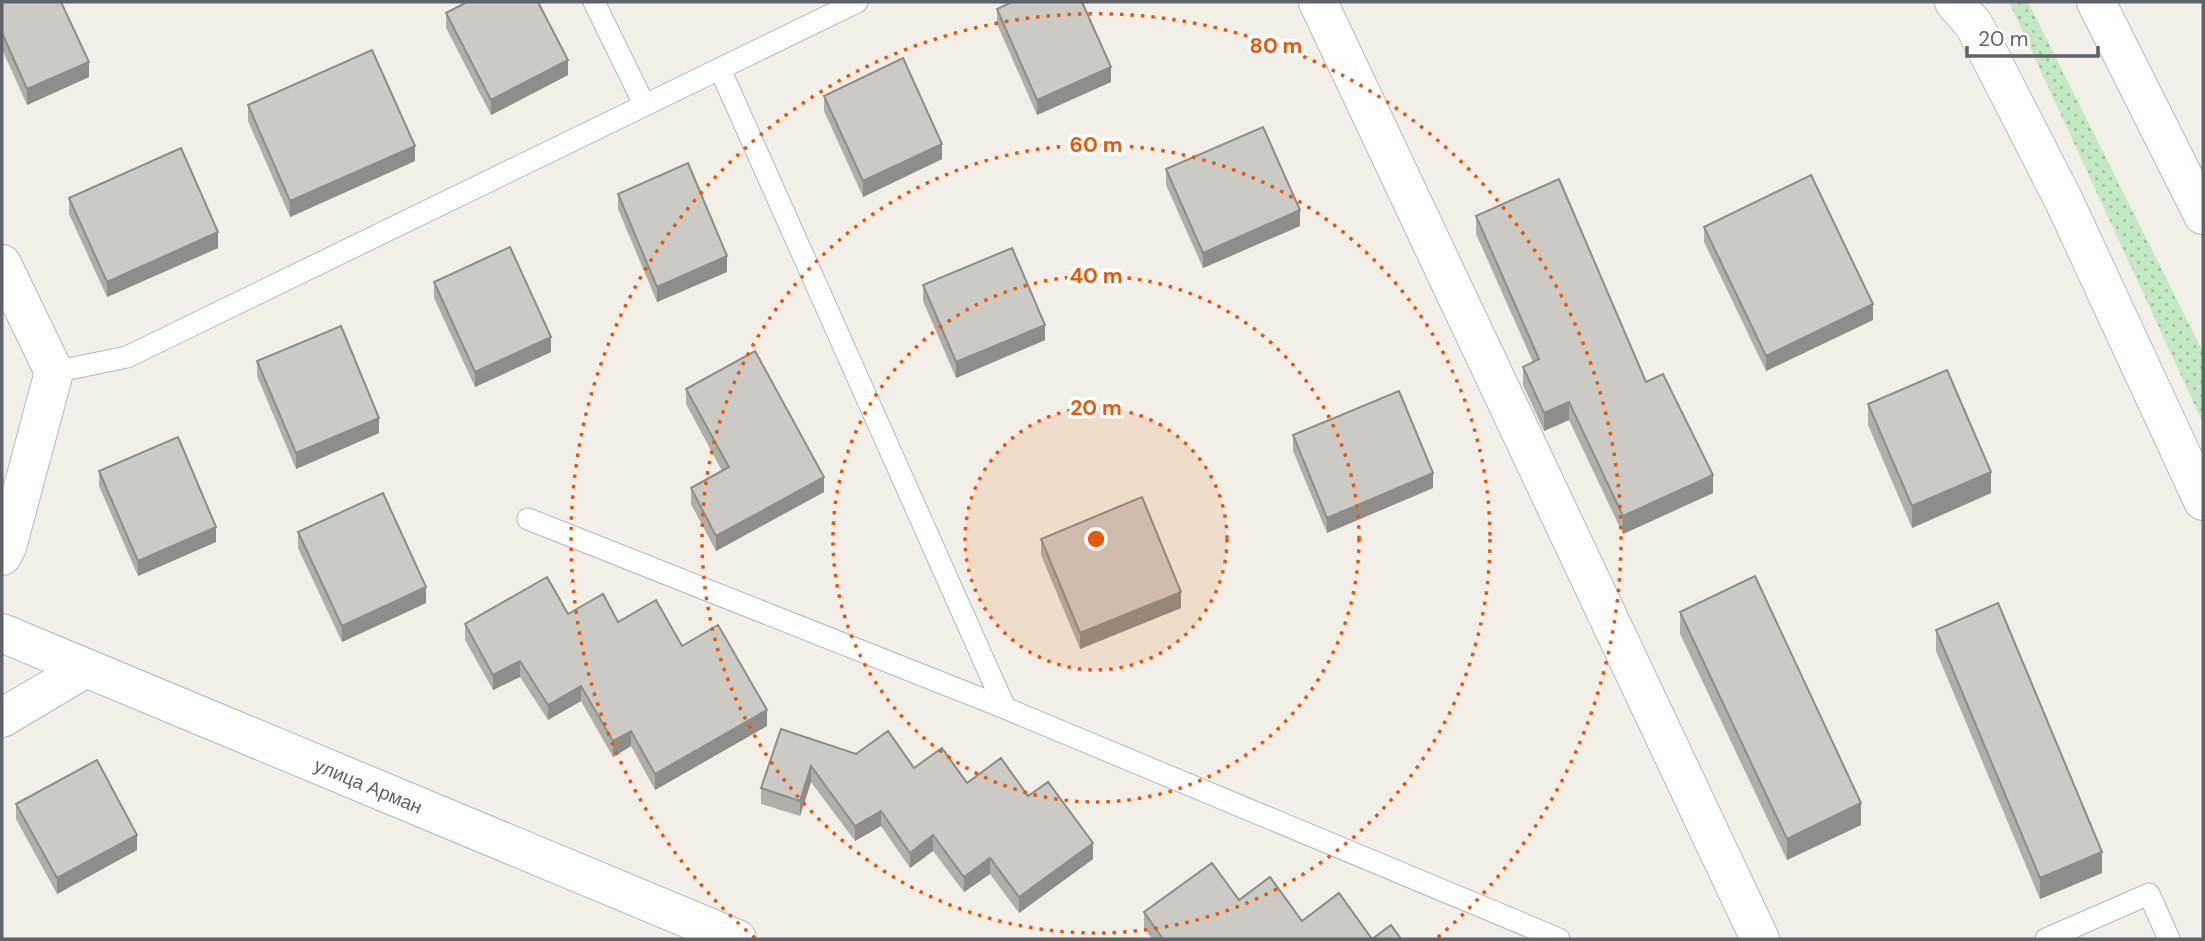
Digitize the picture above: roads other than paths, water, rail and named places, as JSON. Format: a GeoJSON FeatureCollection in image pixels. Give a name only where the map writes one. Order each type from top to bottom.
{"type":"FeatureCollection","features":[{"type":"Feature","properties":{"kind":"street"},"geometry":{"type":"LineString","coordinates":[[1318,2],[1760,939]]}},
{"type":"Feature","properties":{"kind":"street"},"geometry":{"type":"LineString","coordinates":[[1954,2],[1974,24],[2064,201],[2203,501]]}},
{"type":"Feature","properties":{"kind":"street"},"geometry":{"type":"LineString","coordinates":[[2096,2],[2203,215]]}},
{"type":"Feature","properties":{"kind":"street"},"geometry":{"type":"LineString","coordinates":[[2,264],[54,372],[7,547],[2,556]]}},
{"type":"Feature","properties":{"kind":"street","name":"улица Арман"},"geometry":{"type":"LineString","coordinates":[[2,632],[737,939]]}},
{"type":"Feature","properties":{"kind":"street"},"geometry":{"type":"LineString","coordinates":[[2,718],[86,668]]}},
{"type":"Feature","properties":{"kind":"lane"},"geometry":{"type":"LineString","coordinates":[[594,2],[644,104]]}},
{"type":"Feature","properties":{"kind":"lane"},"geometry":{"type":"LineString","coordinates":[[54,372],[127,357],[858,2]]}},
{"type":"Feature","properties":{"kind":"lane"},"geometry":{"type":"LineString","coordinates":[[720,69],[1005,708]]}},
{"type":"Feature","properties":{"kind":"lane"},"geometry":{"type":"LineString","coordinates":[[528,519],[1005,708],[1559,939]]}},
{"type":"Feature","properties":{"kind":"lane"},"geometry":{"type":"LineString","coordinates":[[2046,939],[2148,894],[2169,939]]}}]}
